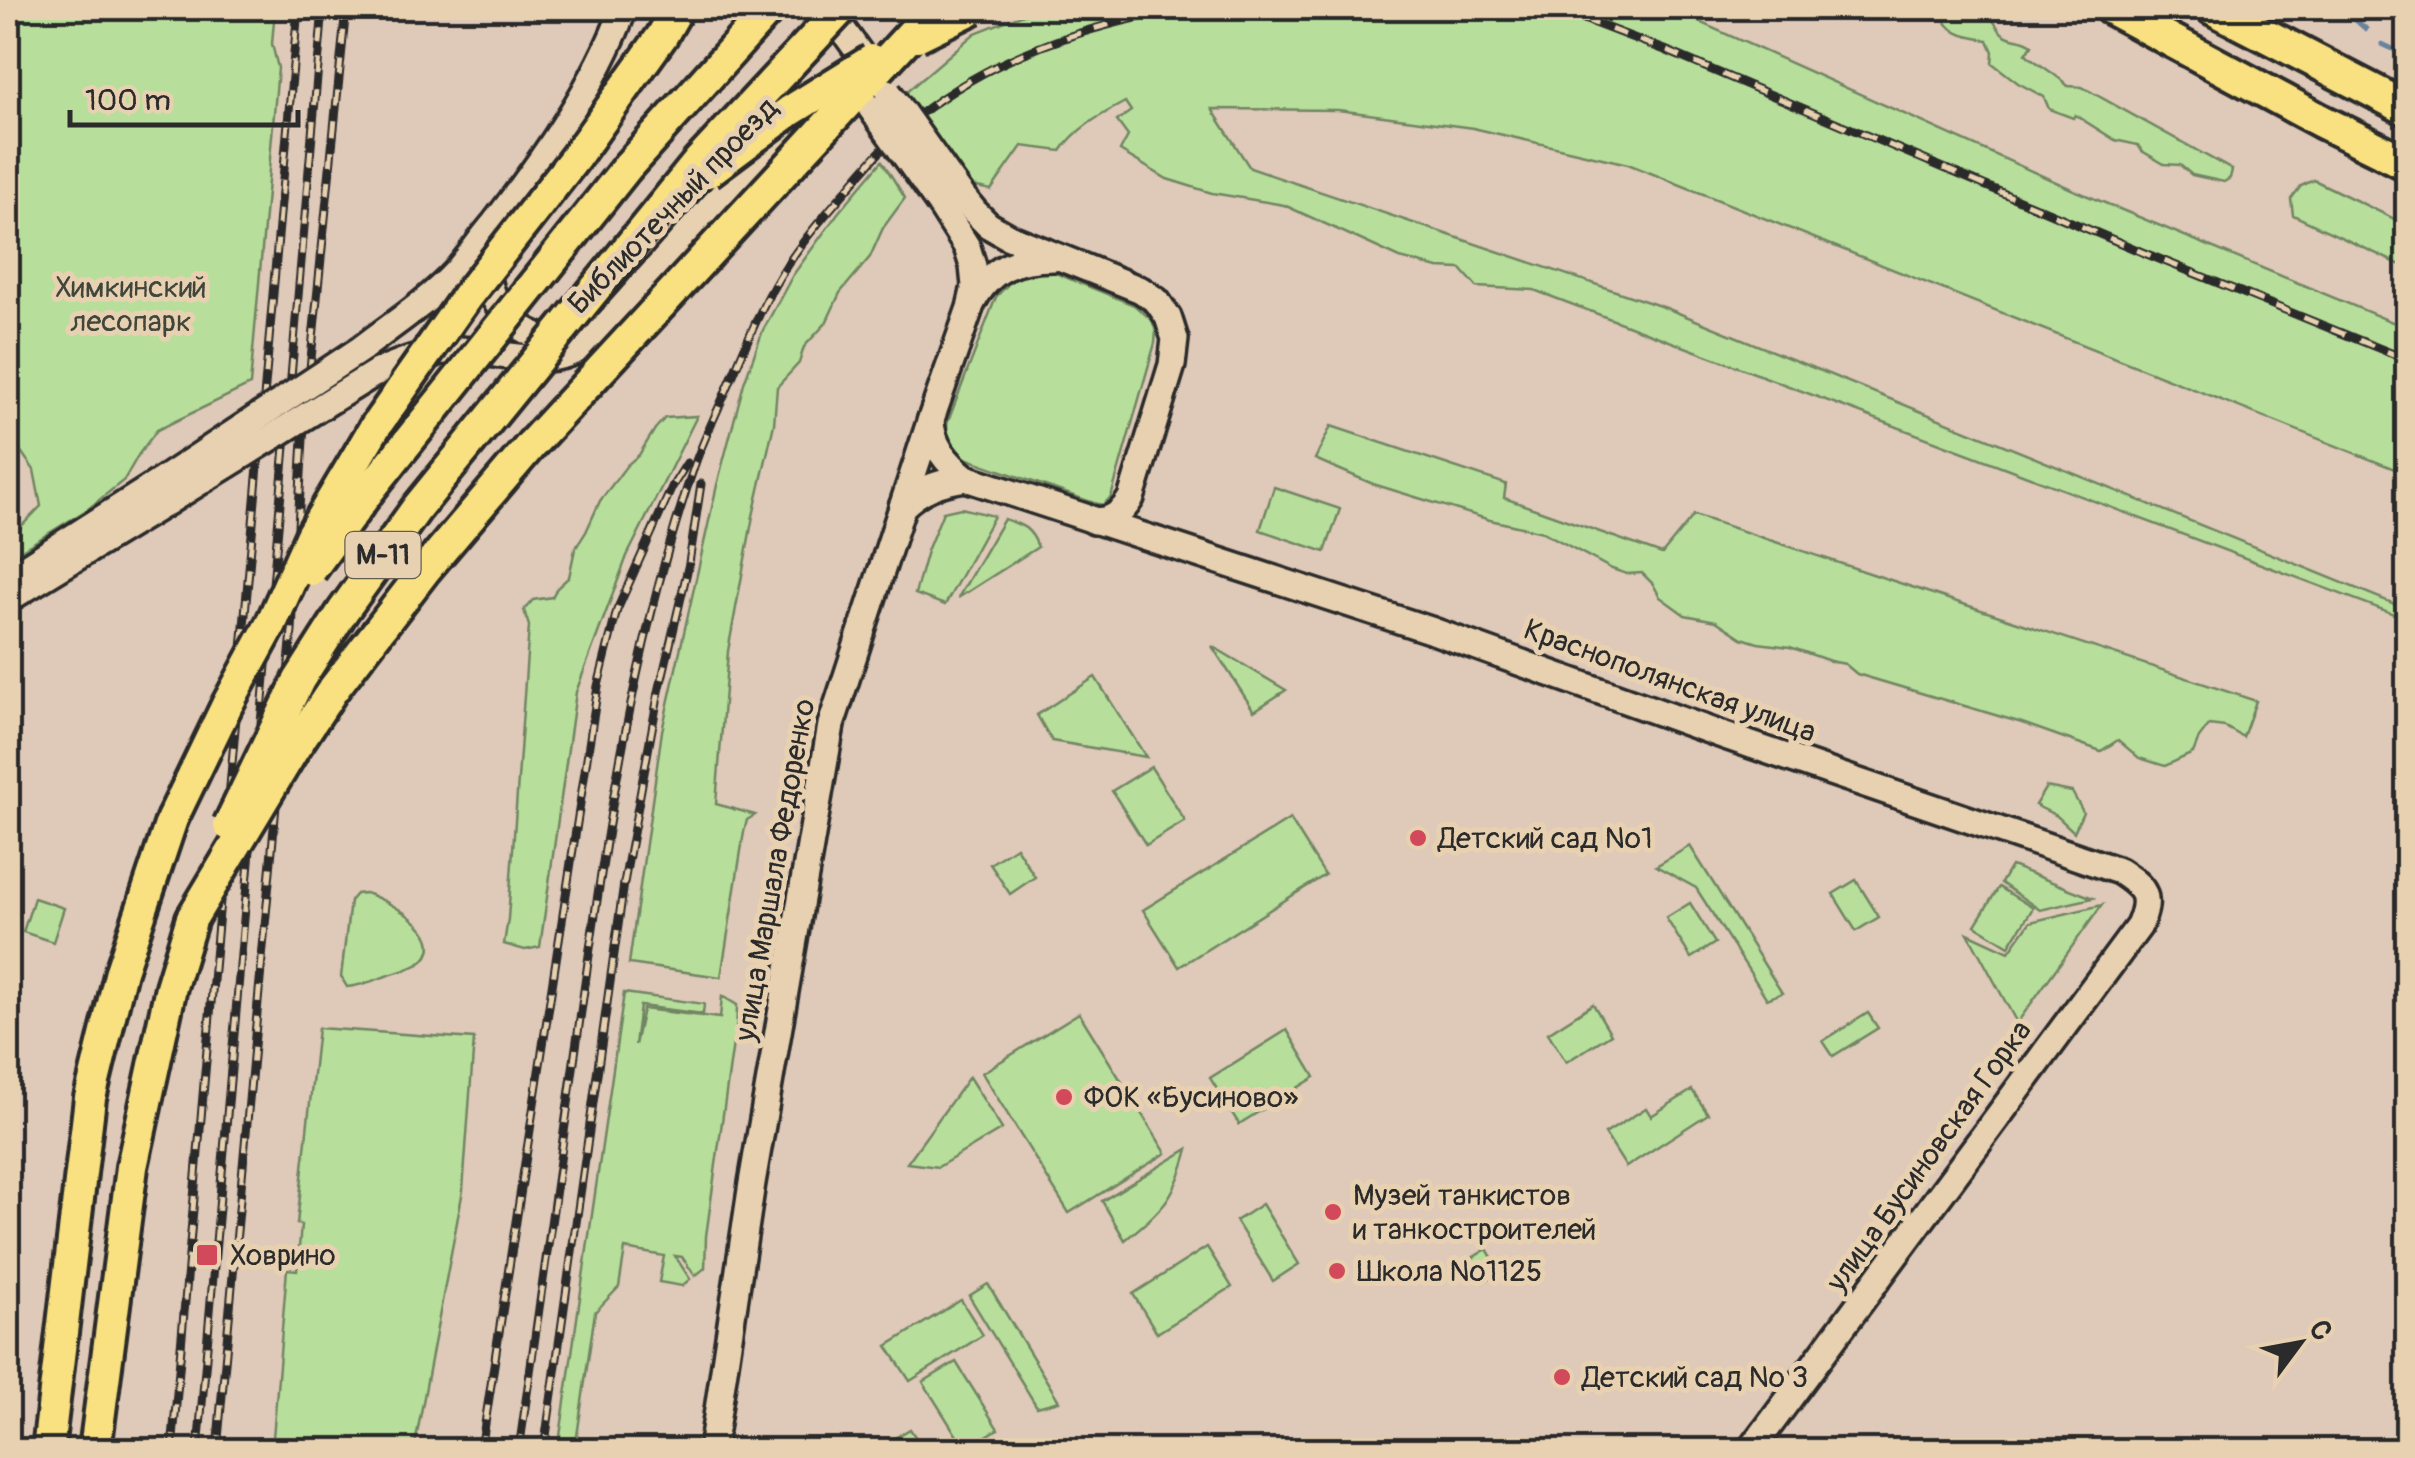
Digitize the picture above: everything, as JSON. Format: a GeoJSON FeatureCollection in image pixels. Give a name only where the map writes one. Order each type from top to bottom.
{"type":"FeatureCollection","features":[{"type":"Feature","properties":{"kind":"highway"},"geometry":{"type":"LineString","coordinates":[[2111,8],[2408,164]]}},
{"type":"Feature","properties":{"kind":"highway"},"geometry":{"type":"LineString","coordinates":[[2214,8],[2408,110]]}},
{"type":"Feature","properties":{"kind":"main road"},"geometry":{"type":"LineString","coordinates":[[270,624],[312,535],[375,427],[467,296],[575,158],[678,8]]}},
{"type":"Feature","properties":{"kind":"main road"},"geometry":{"type":"LineString","coordinates":[[628,166],[742,8]]}},
{"type":"Feature","properties":{"kind":"main road"},"geometry":{"type":"LineString","coordinates":[[628,166],[770,8]]}},
{"type":"Feature","properties":{"kind":"main road"},"geometry":{"type":"LineString","coordinates":[[639,234],[698,162],[842,8]]}},
{"type":"Feature","properties":{"kind":"main road"},"geometry":{"type":"LineString","coordinates":[[192,918],[322,706],[425,570],[531,445],[937,8]]}},
{"type":"Feature","properties":{"kind":"main road"},"geometry":{"type":"LineString","coordinates":[[639,234],[710,170],[790,111],[869,62],[974,8]]}},
{"type":"Feature","properties":{"kind":"main road","name":"М-11"},"geometry":{"type":"LineString","coordinates":[[48,1450],[90,1098],[121,972],[172,819],[226,704],[270,624],[368,492],[628,166]]}},
{"type":"Feature","properties":{"kind":"main road","name":"М-11"},"geometry":{"type":"LineString","coordinates":[[96,1450],[132,1167],[150,1073],[192,918],[250,778],[299,680],[342,611],[417,508],[639,234]]}},
{"type":"Feature","properties":{"kind":"street","name":"Библиотечный проезд"},"geometry":{"type":"LineString","coordinates":[[8,600],[360,350],[455,272],[552,144],[604,56],[624,8]]}},
{"type":"Feature","properties":{"kind":"street"},"geometry":{"type":"LineString","coordinates":[[827,8],[868,65],[880,100],[950,199],[1009,237],[1140,290],[1157,301],[1168,316],[1175,339],[1172,365],[1132,498],[1112,518],[1094,521]]}},
{"type":"Feature","properties":{"kind":"street","name":"Библиотечный проезд"},"geometry":{"type":"LineString","coordinates":[[8,579],[377,372],[418,355],[458,350],[544,358],[573,352],[597,334],[741,174],[823,100],[937,8]]}},
{"type":"Feature","properties":{"kind":"street"},"geometry":{"type":"LineString","coordinates":[[823,100],[849,95],[880,100]]}},
{"type":"Feature","properties":{"kind":"street"},"geometry":{"type":"LineString","coordinates":[[522,187],[489,254],[486,274],[490,292],[499,308],[534,336],[552,342],[571,342],[597,334]]}},
{"type":"Feature","properties":{"kind":"street","name":"улица Маршала Федоренко"},"geometry":{"type":"LineString","coordinates":[[712,1450],[752,1182],[831,725],[970,308],[974,266],[950,199]]}},
{"type":"Feature","properties":{"kind":"street"},"geometry":{"type":"LineString","coordinates":[[970,308],[986,284],[1010,264],[1034,258],[1064,259]]}},
{"type":"Feature","properties":{"kind":"street"},"geometry":{"type":"LineString","coordinates":[[931,419],[937,446],[966,478]]}},
{"type":"Feature","properties":{"kind":"street"},"geometry":{"type":"LineString","coordinates":[[902,507],[930,486],[966,478]]}},
{"type":"Feature","properties":{"kind":"street","name":"Краснополянская улица"},"geometry":{"type":"LineString","coordinates":[[966,478],[1434,631],[1725,736],[2119,870],[2138,883],[2146,895]]}},
{"type":"Feature","properties":{"kind":"street","name":"Краснополянская улица"},"geometry":{"type":"LineString","coordinates":[[1132,498],[1133,514],[1141,528],[1164,542]]}},
{"type":"Feature","properties":{"kind":"street","name":"улица Бусиновская Горка"},"geometry":{"type":"LineString","coordinates":[[1752,1450],[2139,926],[2146,895]]}},
{"type":"Feature","properties":{"kind":"green space"},"geometry":{"type":"Polygon","coordinates":[[[1970,7],[1982,11],[2005,35],[2032,45],[2026,54],[2068,86],[2082,87],[2232,170],[2230,178],[2224,182],[2192,175],[2180,165],[2164,164],[2138,145],[2115,140],[2075,115],[2073,118],[2049,109],[2044,97],[1992,63],[1988,40],[1958,33],[1947,24],[1939,8],[1970,7]]]}},
{"type":"Feature","properties":{"kind":"green space","name":"Химкинский лесопарк"},"geometry":{"type":"Polygon","coordinates":[[[8,8],[275,8],[272,44],[278,68],[250,385],[157,430],[124,480],[88,509],[12,556],[8,554],[8,540],[41,506],[34,470],[8,433],[8,8]]]}},
{"type":"Feature","properties":{"kind":"green space"},"geometry":{"type":"Polygon","coordinates":[[[1039,8],[1668,8],[2076,191],[2407,328],[2407,474],[1628,164],[1473,128],[1338,110],[1212,109],[1250,168],[1666,308],[2407,609],[2407,619],[1534,290],[1477,287],[1461,269],[1438,268],[1400,258],[1284,205],[1212,193],[1167,179],[1120,151],[1128,136],[1117,121],[1131,111],[1125,102],[1082,128],[1061,151],[1022,146],[991,190],[968,185],[904,94],[975,33],[1039,8]]]}},
{"type":"Feature","properties":{"kind":"green space"},"geometry":{"type":"Polygon","coordinates":[[[882,161],[905,198],[883,228],[870,257],[840,293],[826,323],[804,347],[799,363],[777,387],[774,424],[728,651],[716,804],[755,815],[747,820],[744,832],[721,977],[629,964],[662,731],[744,383],[763,330],[793,275],[882,161]]]}},
{"type":"Feature","properties":{"kind":"green space"},"geometry":{"type":"Polygon","coordinates":[[[2314,180],[2407,225],[2407,268],[2293,215],[2291,199],[2301,186],[2314,180]]]}},
{"type":"Feature","properties":{"kind":"green space"},"geometry":{"type":"Polygon","coordinates":[[[1030,270],[1053,272],[1134,305],[1152,320],[1156,331],[1111,497],[1103,505],[965,458],[949,439],[947,424],[996,297],[1015,277],[1030,270]]]}},
{"type":"Feature","properties":{"kind":"green space"},"geometry":{"type":"Polygon","coordinates":[[[697,416],[627,556],[576,692],[540,947],[525,950],[504,944],[529,626],[524,610],[533,600],[552,597],[569,577],[575,549],[600,501],[639,455],[655,429],[665,418],[697,416]]]}},
{"type":"Feature","properties":{"kind":"green space"},"geometry":{"type":"Polygon","coordinates":[[[1331,426],[1506,484],[1504,498],[1662,554],[1694,515],[2256,701],[2243,737],[2225,727],[2209,725],[2193,753],[2165,766],[2139,758],[2118,740],[2101,751],[1857,674],[1845,664],[1790,647],[1742,638],[1716,621],[1685,615],[1660,597],[1642,573],[1612,569],[1543,532],[1373,484],[1315,459],[1331,426]]]}},
{"type":"Feature","properties":{"kind":"green space"},"geometry":{"type":"Polygon","coordinates":[[[1274,487],[1340,509],[1325,552],[1260,530],[1274,487]]]}},
{"type":"Feature","properties":{"kind":"green space"},"geometry":{"type":"Polygon","coordinates":[[[961,508],[994,516],[945,605],[915,594],[943,512],[961,508]]]}},
{"type":"Feature","properties":{"kind":"green space"},"geometry":{"type":"Polygon","coordinates":[[[1004,519],[1025,528],[1038,547],[958,598],[1004,519]]]}},
{"type":"Feature","properties":{"kind":"green space"},"geometry":{"type":"Polygon","coordinates":[[[1212,646],[1286,690],[1254,711],[1212,646]]]}},
{"type":"Feature","properties":{"kind":"green space"},"geometry":{"type":"Polygon","coordinates":[[[1095,677],[1146,757],[1052,741],[1037,715],[1095,677]]]}},
{"type":"Feature","properties":{"kind":"green space"},"geometry":{"type":"Polygon","coordinates":[[[1151,767],[1185,821],[1146,845],[1112,791],[1151,767]]]}},
{"type":"Feature","properties":{"kind":"green space"},"geometry":{"type":"Polygon","coordinates":[[[2046,787],[2072,792],[2083,812],[2074,832],[2057,816],[2035,805],[2046,787]]]}},
{"type":"Feature","properties":{"kind":"green space"},"geometry":{"type":"Polygon","coordinates":[[[1290,819],[1325,875],[1179,967],[1143,910],[1290,819]]]}},
{"type":"Feature","properties":{"kind":"green space"},"geometry":{"type":"Polygon","coordinates":[[[1690,846],[1782,993],[1767,999],[1696,888],[1656,866],[1690,846]]]}},
{"type":"Feature","properties":{"kind":"green space"},"geometry":{"type":"Polygon","coordinates":[[[1016,847],[1035,877],[1010,894],[990,864],[1016,847]]]}},
{"type":"Feature","properties":{"kind":"green space"},"geometry":{"type":"Polygon","coordinates":[[[2011,866],[2093,898],[2040,910],[2001,883],[2011,866]]]}},
{"type":"Feature","properties":{"kind":"green space"},"geometry":{"type":"Polygon","coordinates":[[[1856,880],[1879,917],[1856,931],[1833,894],[1856,880]]]}},
{"type":"Feature","properties":{"kind":"green space"},"geometry":{"type":"Polygon","coordinates":[[[1999,887],[2033,908],[2009,946],[1975,925],[1999,887]]]}},
{"type":"Feature","properties":{"kind":"green space"},"geometry":{"type":"Polygon","coordinates":[[[365,893],[412,919],[429,939],[429,950],[415,966],[347,987],[341,977],[350,901],[356,894],[365,893]]]}},
{"type":"Feature","properties":{"kind":"green space"},"geometry":{"type":"Polygon","coordinates":[[[34,898],[64,908],[53,942],[23,932],[34,898]]]}},
{"type":"Feature","properties":{"kind":"green space"},"geometry":{"type":"Polygon","coordinates":[[[1690,903],[1715,943],[1691,958],[1666,918],[1690,903]]]}},
{"type":"Feature","properties":{"kind":"green space"},"geometry":{"type":"Polygon","coordinates":[[[2102,905],[2017,1023],[1968,933],[2009,952],[2030,922],[2102,905]]]}},
{"type":"Feature","properties":{"kind":"green space"},"geometry":{"type":"Polygon","coordinates":[[[624,993],[704,1004],[703,1014],[640,1006],[635,1045],[643,1009],[720,1018],[722,996],[737,1005],[736,1040],[706,1236],[705,1268],[695,1276],[682,1257],[675,1256],[690,1279],[682,1286],[659,1282],[664,1256],[625,1249],[619,1287],[595,1312],[575,1450],[558,1450],[624,993]]]}},
{"type":"Feature","properties":{"kind":"green space"},"geometry":{"type":"Polygon","coordinates":[[[1593,1004],[1611,1034],[1566,1062],[1548,1033],[1593,1004]]]}},
{"type":"Feature","properties":{"kind":"green space","name":"ФОК «Бусиново»"},"geometry":{"type":"Polygon","coordinates":[[[1079,1013],[1166,1153],[1069,1213],[982,1073],[1079,1013]]]}},
{"type":"Feature","properties":{"kind":"green space"},"geometry":{"type":"Polygon","coordinates":[[[1868,1013],[1878,1028],[1833,1056],[1823,1041],[1868,1013]]]}},
{"type":"Feature","properties":{"kind":"green space"},"geometry":{"type":"Polygon","coordinates":[[[318,1028],[474,1039],[463,1190],[414,1450],[272,1450],[287,1269],[297,1270],[301,1225],[297,1224],[318,1028]]]}},
{"type":"Feature","properties":{"kind":"green space"},"geometry":{"type":"Polygon","coordinates":[[[1287,1030],[1315,1077],[1239,1124],[1210,1078],[1287,1030]]]}},
{"type":"Feature","properties":{"kind":"green space"},"geometry":{"type":"Polygon","coordinates":[[[969,1077],[1002,1129],[938,1167],[907,1163],[969,1077]]]}},
{"type":"Feature","properties":{"kind":"green space"},"geometry":{"type":"Polygon","coordinates":[[[1692,1090],[1708,1114],[1626,1167],[1605,1134],[1646,1108],[1651,1116],[1692,1090]]]}},
{"type":"Feature","properties":{"kind":"green space"},"geometry":{"type":"Polygon","coordinates":[[[1188,1149],[1166,1201],[1125,1240],[1102,1201],[1188,1149]]]}},
{"type":"Feature","properties":{"kind":"green space"},"geometry":{"type":"Polygon","coordinates":[[[1262,1204],[1299,1264],[1273,1281],[1236,1221],[1262,1204]]]}},
{"type":"Feature","properties":{"kind":"green space"},"geometry":{"type":"Polygon","coordinates":[[[1207,1247],[1232,1287],[1157,1333],[1133,1294],[1207,1247]]]}},
{"type":"Feature","properties":{"kind":"green space"},"geometry":{"type":"Polygon","coordinates":[[[1487,1249],[1500,1271],[1483,1282],[1469,1260],[1487,1249]]]}},
{"type":"Feature","properties":{"kind":"green space"},"geometry":{"type":"Polygon","coordinates":[[[988,1284],[1059,1401],[1037,1407],[969,1296],[988,1284]]]}},
{"type":"Feature","properties":{"kind":"green space"},"geometry":{"type":"Polygon","coordinates":[[[961,1300],[983,1335],[910,1381],[887,1346],[961,1300]]]}},
{"type":"Feature","properties":{"kind":"green space"},"geometry":{"type":"Polygon","coordinates":[[[956,1362],[998,1429],[965,1449],[923,1382],[956,1362]]]}},
{"type":"Feature","properties":{"kind":"green space"},"geometry":{"type":"Polygon","coordinates":[[[910,1429],[924,1450],[875,1450],[910,1429]]]}},
{"type":"Feature","properties":{"kind":"waterway"},"geometry":{"type":"LineString","coordinates":[[2335,8],[2366,29]]}},
{"type":"Feature","properties":{"kind":"waterway"},"geometry":{"type":"LineString","coordinates":[[2382,44],[2408,56]]}},
{"type":"Feature","properties":{"kind":"railway"},"geometry":{"type":"LineString","coordinates":[[172,1450],[298,8]]}},
{"type":"Feature","properties":{"kind":"railway"},"geometry":{"type":"LineString","coordinates":[[198,1450],[323,8]]}},
{"type":"Feature","properties":{"kind":"railway"},"geometry":{"type":"LineString","coordinates":[[217,1450],[292,631],[303,439],[346,8]]}},
{"type":"Feature","properties":{"kind":"railway"},"geometry":{"type":"LineString","coordinates":[[519,1450],[599,888],[638,672],[654,601],[696,461],[756,322],[781,274],[809,234],[874,158],[916,117],[978,76],[1043,46],[1112,24],[1184,8]]}},
{"type":"Feature","properties":{"kind":"railway"},"geometry":{"type":"LineString","coordinates":[[1555,8],[1665,50],[2408,360]]}},
{"type":"Feature","properties":{"kind":"railway"},"geometry":{"type":"LineString","coordinates":[[481,1450],[598,686],[617,610],[672,487],[687,463]]}},
{"type":"Feature","properties":{"kind":"railway"},"geometry":{"type":"LineString","coordinates":[[544,1450],[624,883],[658,696],[689,563],[701,484]]}},
{"type":"Feature","properties":{"kind":"place","name":"Детский сад №1"},"geometry":{"type":"Point","coordinates":[1418,838]}},
{"type":"Feature","properties":{"kind":"place","name":"ФОК «Бусиново»"},"geometry":{"type":"Point","coordinates":[1064,1097]}},
{"type":"Feature","properties":{"kind":"place","name":"Музей танкистов и танкостроителей"},"geometry":{"type":"Point","coordinates":[1333,1212]}},
{"type":"Feature","properties":{"kind":"place","name":"Ховрино"},"geometry":{"type":"Point","coordinates":[207,1255]}},
{"type":"Feature","properties":{"kind":"place","name":"Школа №1125"},"geometry":{"type":"Point","coordinates":[1337,1271]}},
{"type":"Feature","properties":{"kind":"place","name":"Детский сад № 3"},"geometry":{"type":"Point","coordinates":[1562,1377]}}]}
